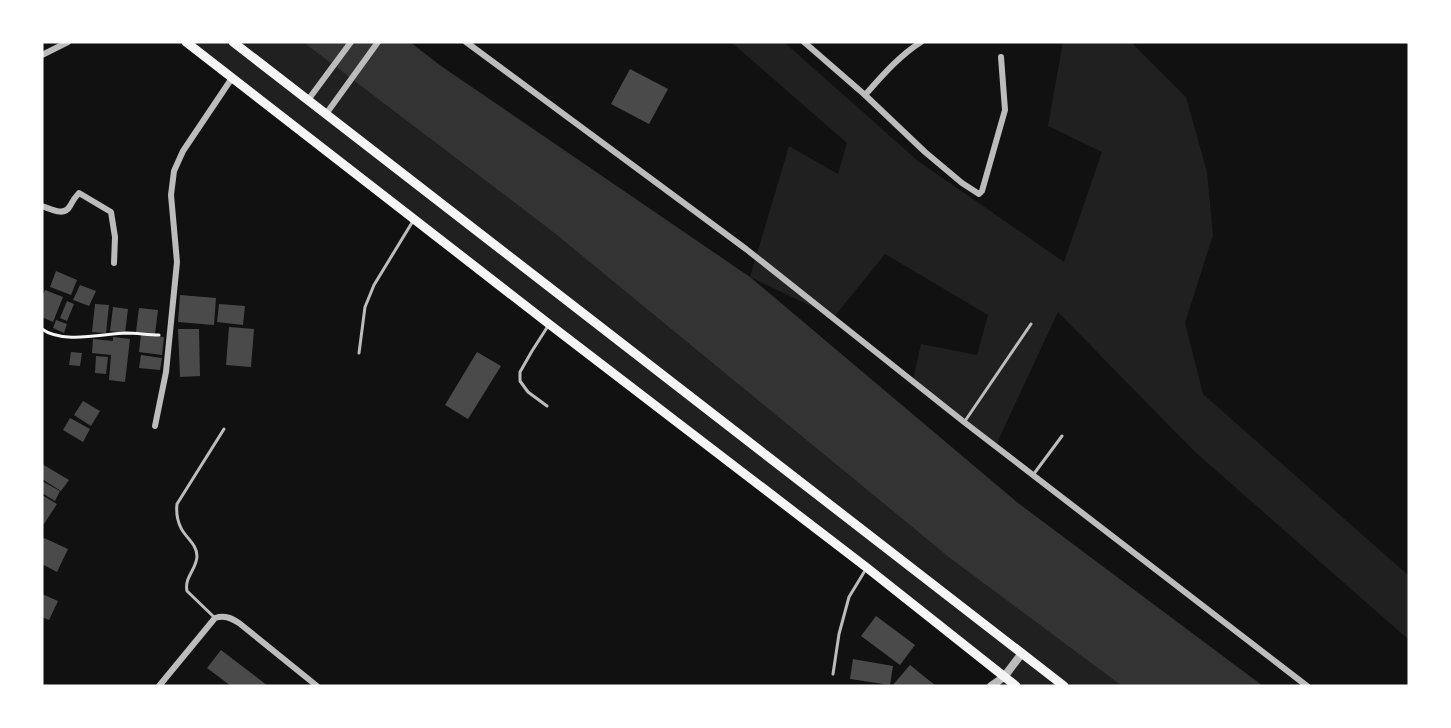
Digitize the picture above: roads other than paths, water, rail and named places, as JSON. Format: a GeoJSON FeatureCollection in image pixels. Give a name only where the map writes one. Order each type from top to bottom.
{"type":"FeatureCollection","features":[{"type":"Feature","properties":{"kind":"main road"},"geometry":{"type":"LineString","coordinates":[[186,42],[866,567],[1002,681],[1016,686]]}},
{"type":"Feature","properties":{"kind":"main road"},"geometry":{"type":"LineString","coordinates":[[233,42],[1064,686]]}},
{"type":"Feature","properties":{"kind":"street"},"geometry":{"type":"LineString","coordinates":[[42,54],[68,42]]}},
{"type":"Feature","properties":{"kind":"street"},"geometry":{"type":"LineString","coordinates":[[308,100],[351,42]]}},
{"type":"Feature","properties":{"kind":"street"},"geometry":{"type":"LineString","coordinates":[[326,114],[378,42]]}},
{"type":"Feature","properties":{"kind":"street"},"geometry":{"type":"LineString","coordinates":[[466,42],[753,254],[964,422],[1307,686]]}},
{"type":"Feature","properties":{"kind":"street"},"geometry":{"type":"LineString","coordinates":[[804,42],[926,152],[962,183],[979,194],[982,191],[1005,110],[1001,57]]}},
{"type":"Feature","properties":{"kind":"street"},"geometry":{"type":"LineString","coordinates":[[865,96],[894,63],[921,42]]}},
{"type":"Feature","properties":{"kind":"street"},"geometry":{"type":"LineString","coordinates":[[155,426],[166,372],[177,262],[171,195],[174,171],[183,151],[232,78]]}},
{"type":"Feature","properties":{"kind":"street"},"geometry":{"type":"LineString","coordinates":[[42,206],[64,211],[79,193],[111,212],[114,229],[114,263]]}},
{"type":"Feature","properties":{"kind":"street"},"geometry":{"type":"LineString","coordinates":[[159,686],[215,618],[221,617],[228,617],[239,623],[317,686]]}},
{"type":"Feature","properties":{"kind":"street"},"geometry":{"type":"LineString","coordinates":[[991,686],[1002,681],[1022,653]]}},
{"type":"Feature","properties":{"kind":"lane"},"geometry":{"type":"LineString","coordinates":[[359,353],[365,307],[374,285],[414,219]]}},
{"type":"Feature","properties":{"kind":"lane"},"geometry":{"type":"LineString","coordinates":[[547,406],[528,392],[520,381],[520,372],[549,324]]}},
{"type":"Feature","properties":{"kind":"lane"},"geometry":{"type":"LineString","coordinates":[[964,422],[1031,324]]}},
{"type":"Feature","properties":{"kind":"lane"},"geometry":{"type":"LineString","coordinates":[[215,618],[186,591],[187,578],[195,567],[198,554],[181,528],[176,515],[177,504],[224,429]]}},
{"type":"Feature","properties":{"kind":"lane"},"geometry":{"type":"LineString","coordinates":[[1033,475],[1062,436]]}},
{"type":"Feature","properties":{"kind":"lane"},"geometry":{"type":"LineString","coordinates":[[833,674],[839,634],[849,597],[866,567]]}}]}
